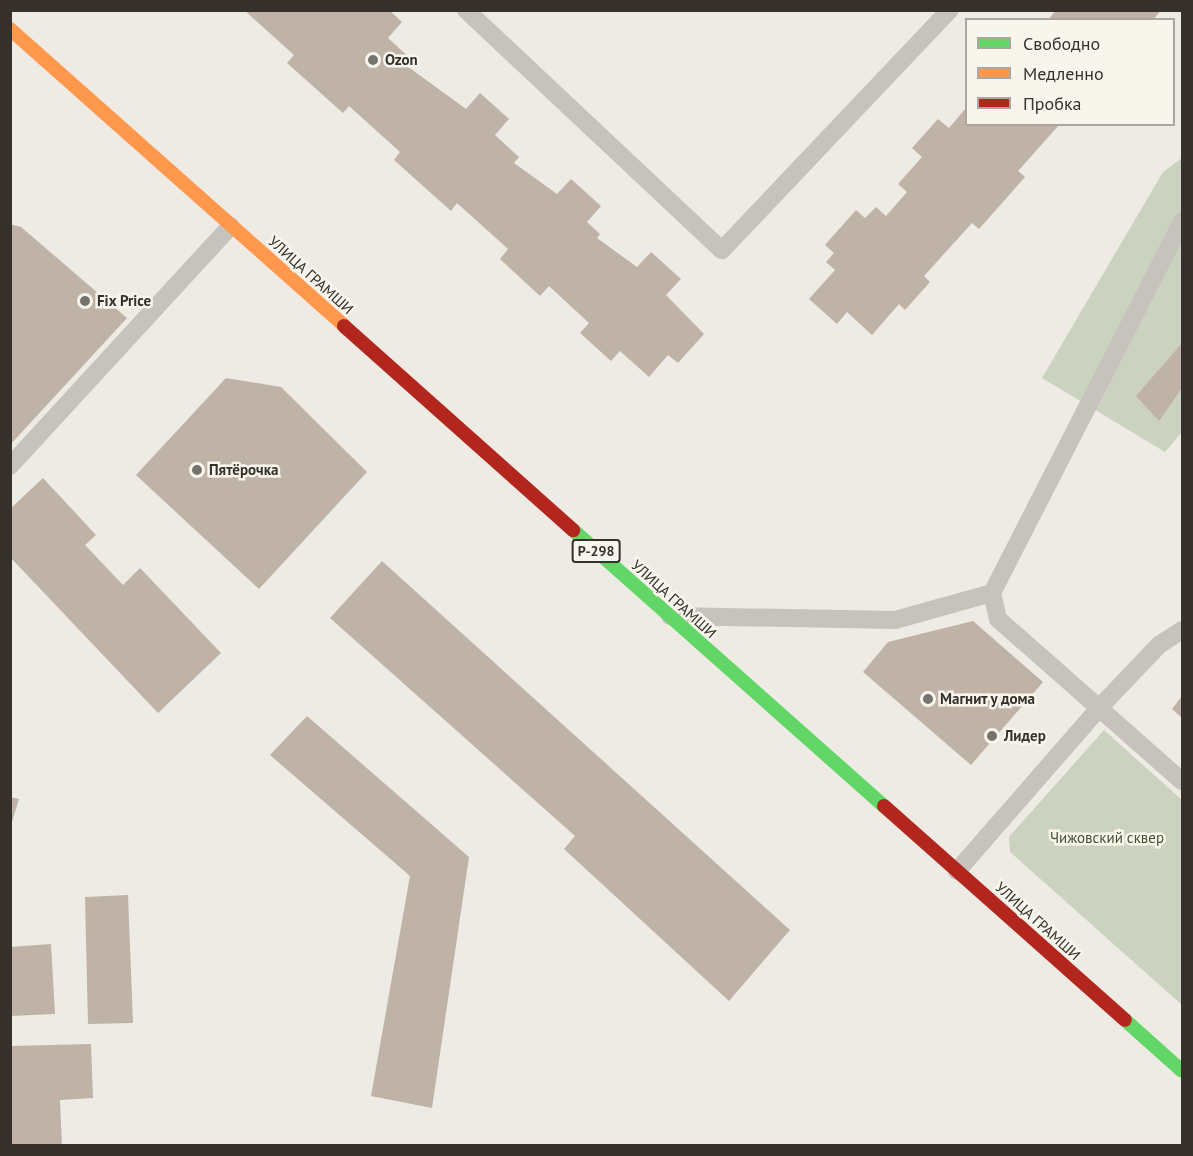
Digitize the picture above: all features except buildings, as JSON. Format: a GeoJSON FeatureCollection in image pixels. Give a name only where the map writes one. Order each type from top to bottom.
{"type":"FeatureCollection","features":[{"type":"Feature","properties":{"kind":"highway","name":"УЛИЦА ГРАМШИ"},"geometry":{"type":"LineString","coordinates":[[10,29],[1182,1071]]}},
{"type":"Feature","properties":{"kind":"lane"},"geometry":{"type":"LineString","coordinates":[[466,10],[722,250],[950,10]]}},
{"type":"Feature","properties":{"kind":"lane"},"geometry":{"type":"LineString","coordinates":[[1182,221],[992,593],[998,619],[1182,781]]}},
{"type":"Feature","properties":{"kind":"lane"},"geometry":{"type":"LineString","coordinates":[[10,466],[231,226]]}},
{"type":"Feature","properties":{"kind":"lane"},"geometry":{"type":"LineString","coordinates":[[668,616],[895,620],[992,593]]}},
{"type":"Feature","properties":{"kind":"lane"},"geometry":{"type":"LineString","coordinates":[[957,871],[1099,708],[1159,645],[1182,630]]}},
{"type":"Feature","properties":{"kind":"green space"},"geometry":{"type":"Polygon","coordinates":[[[1182,158],[1182,432],[1165,452],[1042,378],[1163,172],[1182,158]]]}},
{"type":"Feature","properties":{"kind":"green space","name":"Чижовский сквер"},"geometry":{"type":"Polygon","coordinates":[[[1104,730],[1182,800],[1182,1005],[1010,852],[1009,837],[1104,730]]]}},
{"type":"Feature","properties":{"kind":"traffic: fast"},"geometry":{"type":"LineString","coordinates":[[573,530],[884,806]]}},
{"type":"Feature","properties":{"kind":"traffic: fast"},"geometry":{"type":"LineString","coordinates":[[1125,1020],[1182,1071]]}},
{"type":"Feature","properties":{"kind":"traffic: slow"},"geometry":{"type":"LineString","coordinates":[[10,29],[344,326]]}},
{"type":"Feature","properties":{"kind":"traffic: jam"},"geometry":{"type":"LineString","coordinates":[[344,326],[573,530]]}},
{"type":"Feature","properties":{"kind":"traffic: jam"},"geometry":{"type":"LineString","coordinates":[[884,806],[1125,1020]]}},
{"type":"Feature","properties":{"kind":"place","name":"Ozon"},"geometry":{"type":"Point","coordinates":[373,60]}},
{"type":"Feature","properties":{"kind":"place","name":"Fix Price"},"geometry":{"type":"Point","coordinates":[85,301]}},
{"type":"Feature","properties":{"kind":"place","name":"Пятёрочка"},"geometry":{"type":"Point","coordinates":[197,470]}},
{"type":"Feature","properties":{"kind":"place","name":"Магнит у дома"},"geometry":{"type":"Point","coordinates":[928,699]}},
{"type":"Feature","properties":{"kind":"place","name":"Лидер"},"geometry":{"type":"Point","coordinates":[992,736]}}]}
